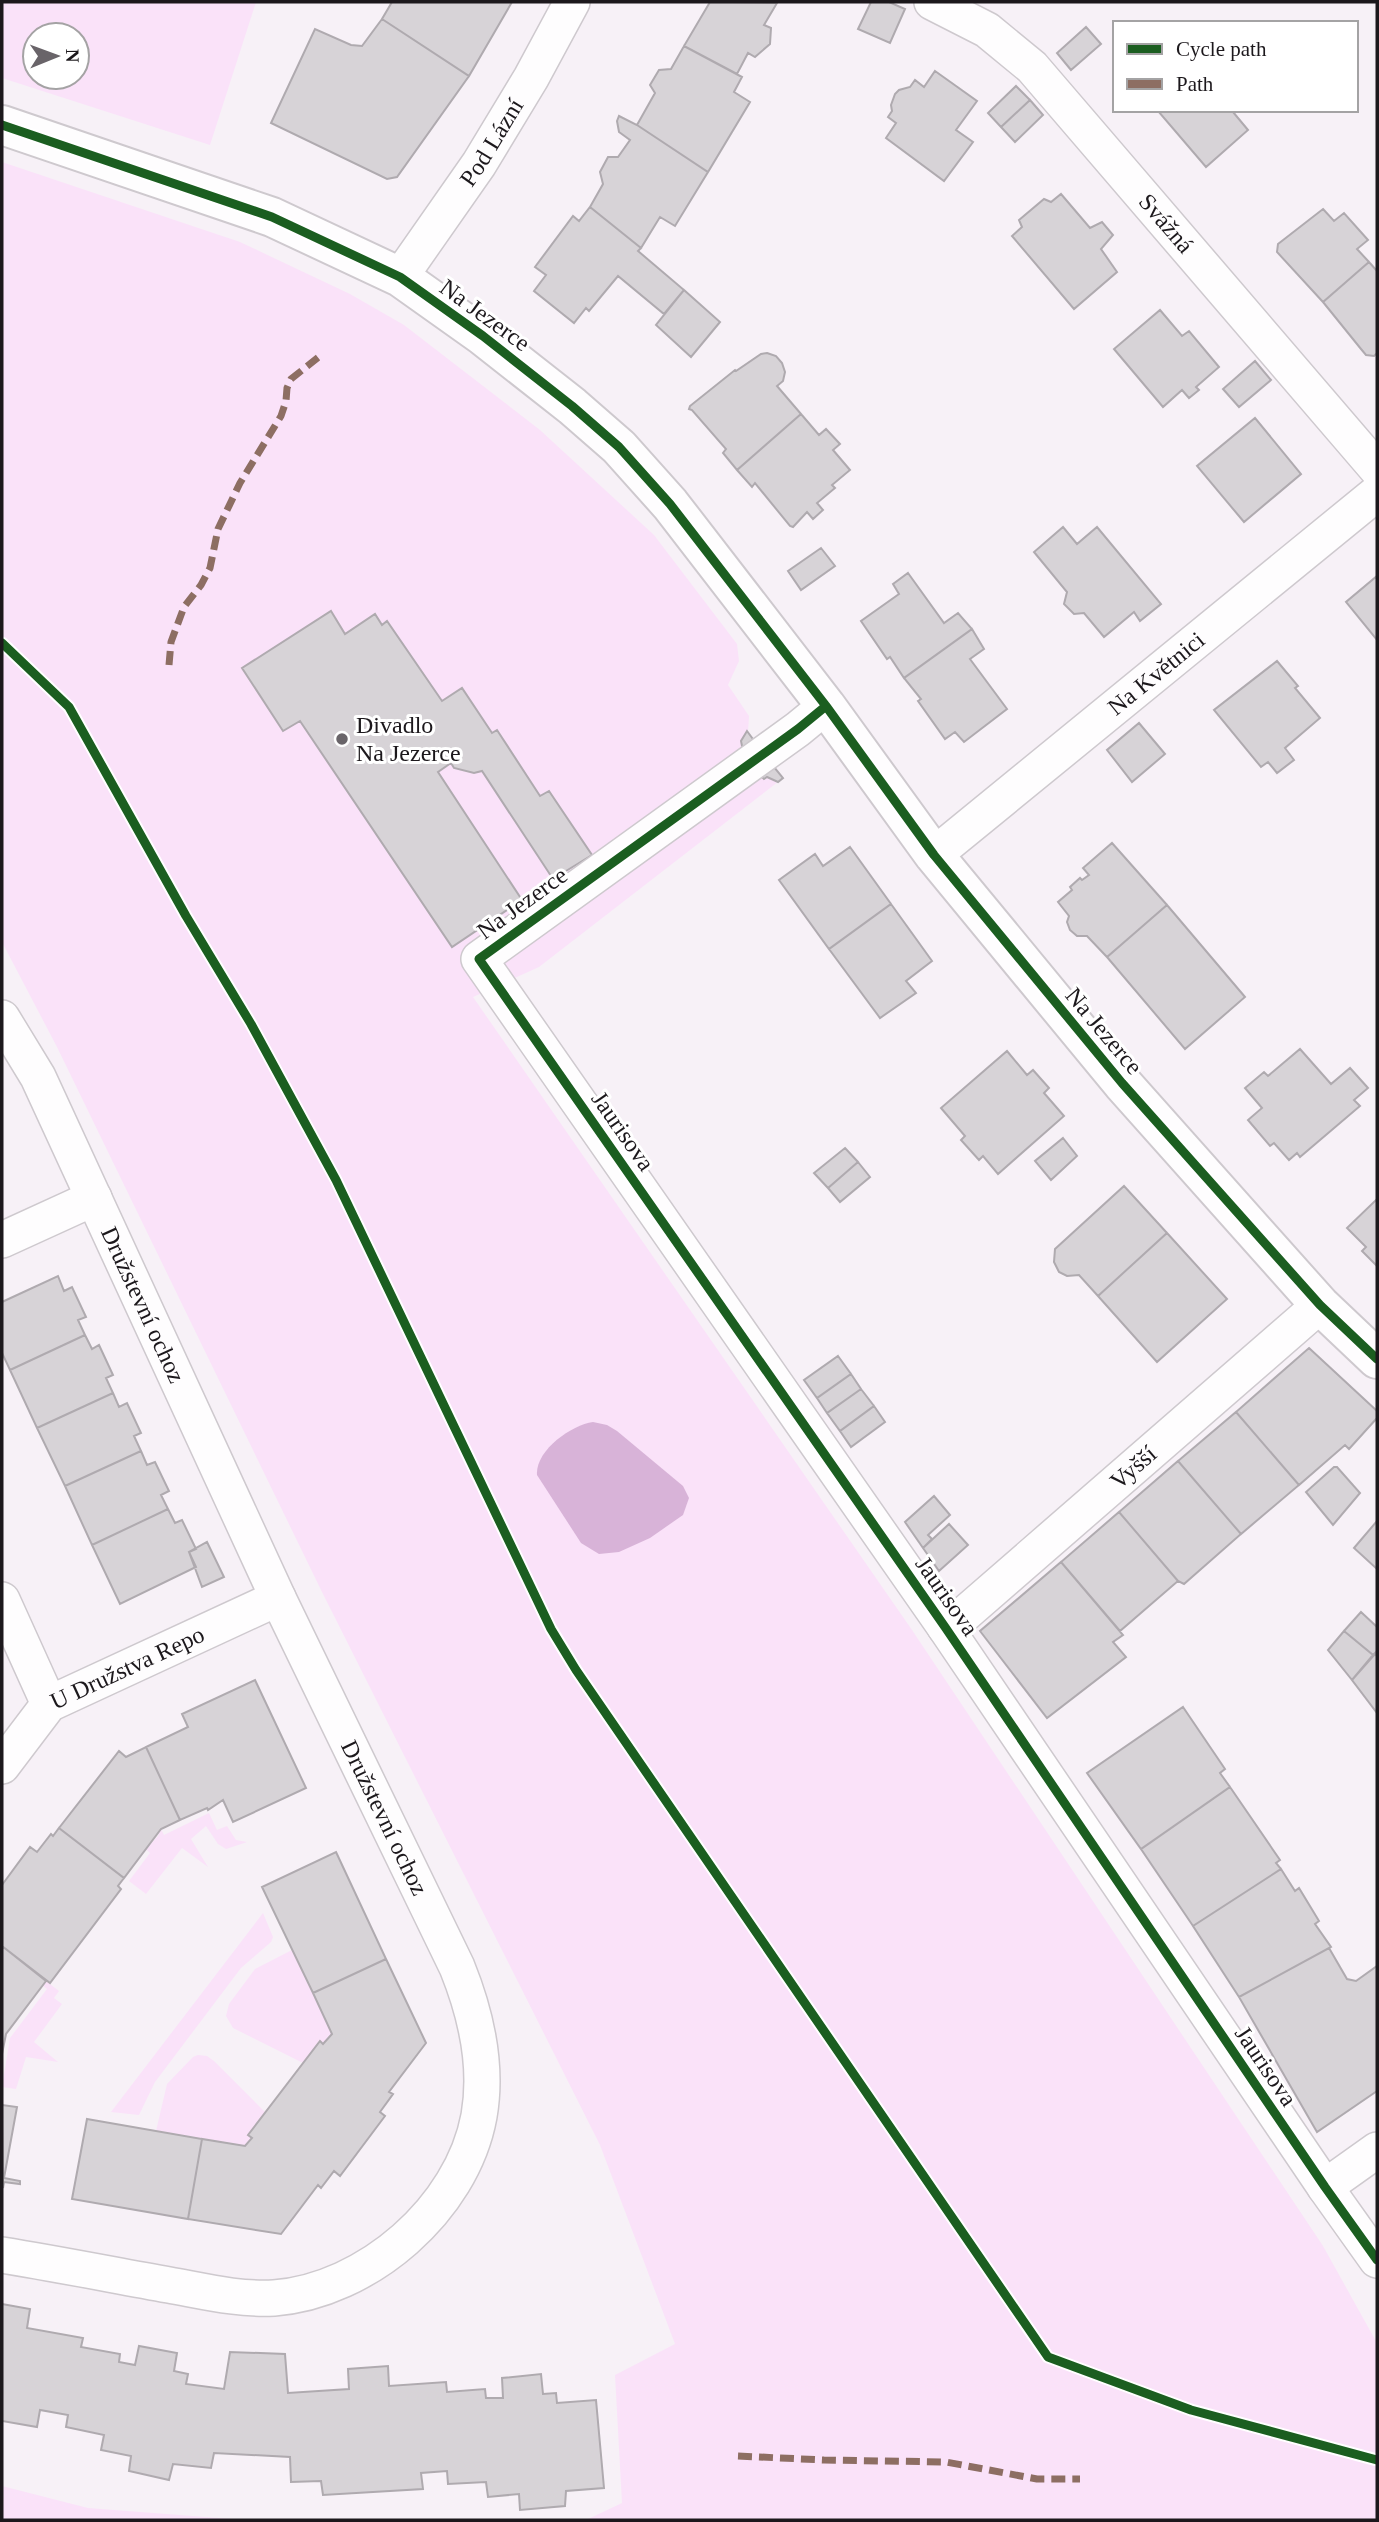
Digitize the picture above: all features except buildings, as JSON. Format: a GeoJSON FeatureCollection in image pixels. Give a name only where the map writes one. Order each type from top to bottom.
{"type":"FeatureCollection","features":[{"type":"Feature","properties":{"kind":"street","name":"Pod Lázní"},"geometry":{"type":"LineString","coordinates":[[400,277],[479,164],[531,78],[572,2]]}},
{"type":"Feature","properties":{"kind":"street","name":"Svážná"},"geometry":{"type":"LineString","coordinates":[[932,2],[987,30],[1032,67],[1377,469]]}},
{"type":"Feature","properties":{"kind":"street","name":"Na Jezerce"},"geometry":{"type":"LineString","coordinates":[[2,125],[272,217],[400,277],[483,336],[620,447],[670,504],[826,706],[934,855],[1122,1083],[1320,1305],[1377,1359]]}},
{"type":"Feature","properties":{"kind":"street","name":"Na Květnici"},"geometry":{"type":"LineString","coordinates":[[934,855],[1377,493]]}},
{"type":"Feature","properties":{"kind":"street","name":"Na Jezerce"},"geometry":{"type":"LineString","coordinates":[[479,959],[826,706]]}},
{"type":"Feature","properties":{"kind":"street","name":"Jaurisova"},"geometry":{"type":"LineString","coordinates":[[479,959],[945,1627],[1377,2260]]}},
{"type":"Feature","properties":{"kind":"street","name":"Družstevní ochoz"},"geometry":{"type":"LineString","coordinates":[[2,1018],[38,1077],[278,1598],[457,1966],[471,2004],[482,2075],[474,2136],[443,2198],[416,2230],[381,2259],[345,2279],[310,2291],[271,2298],[233,2296],[2,2255]]}},
{"type":"Feature","properties":{"kind":"street"},"geometry":{"type":"LineString","coordinates":[[2,1240],[94,1198]]}},
{"type":"Feature","properties":{"kind":"street","name":"Vyšší"},"geometry":{"type":"LineString","coordinates":[[945,1627],[960,1618],[1320,1305]]}},
{"type":"Feature","properties":{"kind":"street","name":"U Družstva Repo"},"geometry":{"type":"LineString","coordinates":[[2,1766],[49,1704],[278,1598]]}},
{"type":"Feature","properties":{"kind":"street"},"geometry":{"type":"LineString","coordinates":[[2,1600],[49,1704]]}},
{"type":"Feature","properties":{"kind":"street"},"geometry":{"type":"LineString","coordinates":[[1325,2187],[1377,2150]]}},
{"type":"Feature","properties":{"kind":"shaded area"},"geometry":{"type":"Polygon","coordinates":[[[2,2],[256,2],[210,145],[42,91],[91,91],[91,21],[21,21],[21,84],[2,78],[2,2]]]}},
{"type":"Feature","properties":{"kind":"shaded area"},"geometry":{"type":"Polygon","coordinates":[[[2,162],[240,242],[350,294],[404,325],[540,430],[654,535],[737,644],[739,661],[728,685],[749,716],[748,732],[783,778],[539,967],[473,997],[912,1630],[1323,2246],[1377,2343],[1377,2520],[586,2520],[622,2503],[615,2375],[675,2344],[600,2145],[322,1592],[57,1047],[2,942],[2,162]],[[375,614],[345,634],[243,668],[283,731],[300,721],[452,947],[522,900],[438,772],[451,763],[454,768],[474,773],[482,771],[553,879],[591,855],[549,791],[540,796],[497,731],[492,733],[462,688],[442,701],[388,622],[382,625],[375,614]]]}},
{"type":"Feature","properties":{"kind":"shaded area"},"geometry":{"type":"Polygon","coordinates":[[[593,1422],[607,1425],[617,1431],[683,1486],[689,1498],[683,1515],[650,1538],[619,1552],[599,1554],[581,1543],[537,1475],[538,1466],[548,1448],[575,1428],[593,1422]]]}},
{"type":"Feature","properties":{"kind":"shaded area"},"geometry":{"type":"Polygon","coordinates":[[[209,1813],[217,1830],[227,1826],[236,1840],[247,1842],[226,1849],[218,1844],[206,1826],[191,1839],[208,1867],[182,1848],[146,1894],[129,1881],[150,1853],[146,1849],[161,1829],[164,1835],[209,1813]]]}},
{"type":"Feature","properties":{"kind":"shaded area"},"geometry":{"type":"Polygon","coordinates":[[[263,1913],[273,1937],[271,1942],[241,1968],[155,2082],[139,2115],[111,2112],[263,1913]]]}},
{"type":"Feature","properties":{"kind":"shaded area"},"geometry":{"type":"Polygon","coordinates":[[[292,1950],[332,2034],[323,2044],[319,2041],[303,2063],[233,2028],[226,2016],[229,2004],[255,1969],[292,1950]]]}},
{"type":"Feature","properties":{"kind":"shaded area"},"geometry":{"type":"Polygon","coordinates":[[[46,1981],[59,1991],[54,1998],[62,2004],[34,2042],[58,2062],[26,2057],[16,2089],[2,2087],[10,2038],[47,1989],[42,1985],[46,1981]]]}},
{"type":"Feature","properties":{"kind":"shaded area"},"geometry":{"type":"Polygon","coordinates":[[[198,2055],[207,2056],[214,2061],[265,2112],[248,2135],[252,2138],[245,2146],[156,2131],[167,2084],[198,2055]]]}},
{"type":"Feature","properties":{"kind":"shaded area"},"geometry":{"type":"Polygon","coordinates":[[[2,2486],[88,2508],[245,2520],[2,2520],[2,2486]]]}},
{"type":"Feature","properties":{"kind":"marked path"},"geometry":{"type":"LineString","coordinates":[[169,665],[171,642],[184,607],[210,568],[218,529],[240,483],[281,416],[291,379],[320,356]]}},
{"type":"Feature","properties":{"kind":"marked path"},"geometry":{"type":"LineString","coordinates":[[738,2456],[946,2462],[1037,2479],[1080,2479]]}},
{"type":"Feature","properties":{"kind":"cycle path"},"geometry":{"type":"LineString","coordinates":[[2,125],[272,217],[400,277],[483,336],[619,447],[670,504],[826,706],[934,855],[1122,1083],[1320,1305],[1377,1359]]}},
{"type":"Feature","properties":{"kind":"cycle path"},"geometry":{"type":"LineString","coordinates":[[2,643],[69,707],[186,916],[251,1024],[336,1180],[551,1629],[576,1670],[1048,2357],[1191,2410],[1377,2460]]}},
{"type":"Feature","properties":{"kind":"cycle path"},"geometry":{"type":"LineString","coordinates":[[826,706],[479,959],[945,1627],[1377,2260]]}},
{"type":"Feature","properties":{"kind":"place","name":"Divadlo Na Jezerce"},"geometry":{"type":"Point","coordinates":[342,739]}}]}
